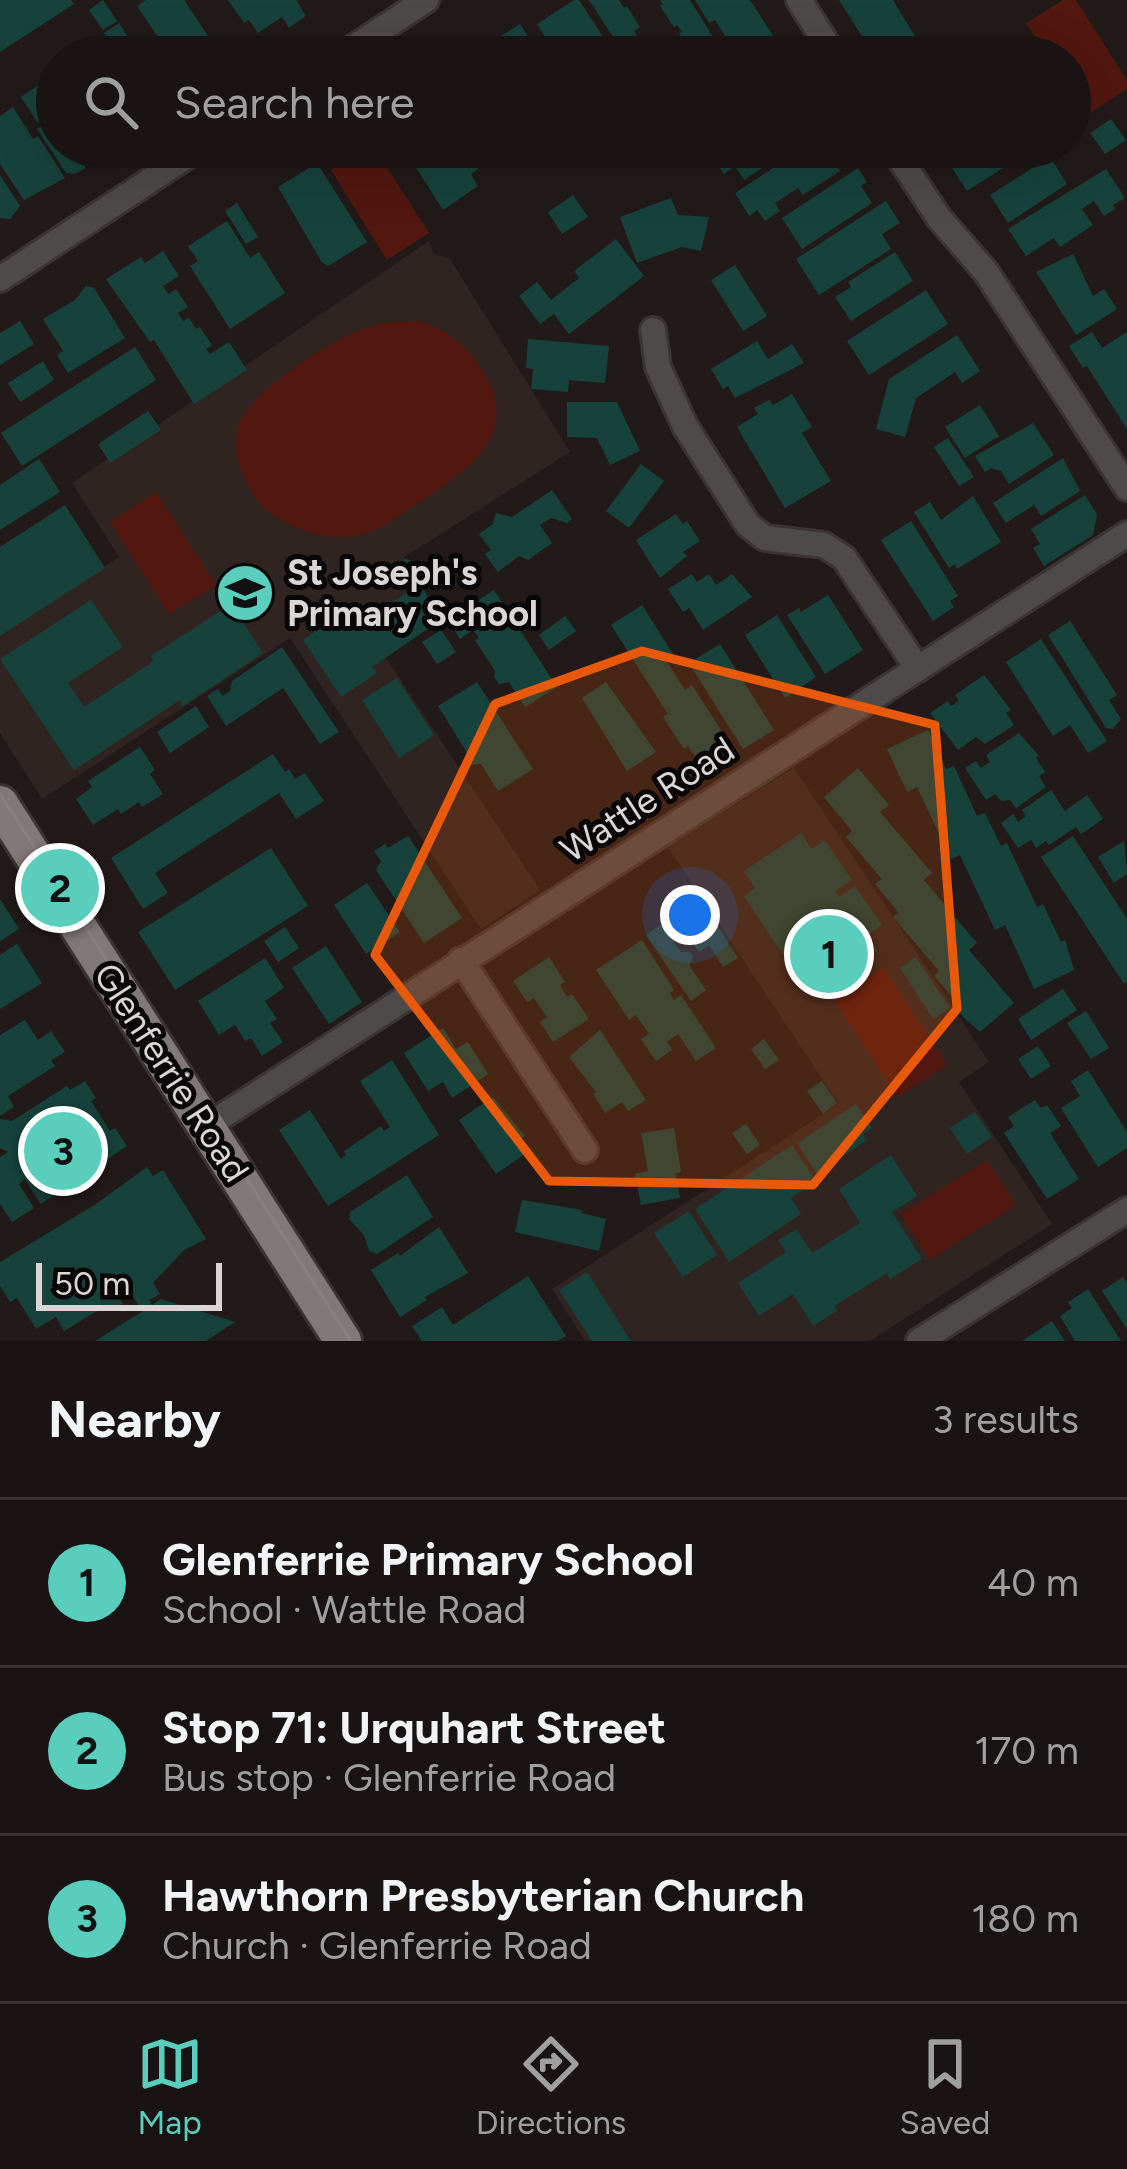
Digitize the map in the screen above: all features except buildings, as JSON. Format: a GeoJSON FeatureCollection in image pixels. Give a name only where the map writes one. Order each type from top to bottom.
{"type":"FeatureCollection","features":[{"type":"Feature","properties":{"kind":"main road","name":"Glenferrie Road"},"geometry":{"type":"LineString","coordinates":[[3,815],[343,1341]]}},
{"type":"Feature","properties":{"kind":"street"},"geometry":{"type":"LineString","coordinates":[[371,36],[427,0]]}},
{"type":"Feature","properties":{"kind":"street"},"geometry":{"type":"LineString","coordinates":[[799,0],[822,36]]}},
{"type":"Feature","properties":{"kind":"street"},"geometry":{"type":"LineString","coordinates":[[0,278],[169,168]]}},
{"type":"Feature","properties":{"kind":"street"},"geometry":{"type":"LineString","coordinates":[[906,168],[986,272],[1127,488]]}},
{"type":"Feature","properties":{"kind":"street"},"geometry":{"type":"LineString","coordinates":[[653,330],[658,367],[676,409],[748,524],[765,538],[824,545],[844,558],[918,669]]}},
{"type":"Feature","properties":{"kind":"street","name":"Wattle Road"},"geometry":{"type":"LineString","coordinates":[[207,1126],[1127,534]]}},
{"type":"Feature","properties":{"kind":"street"},"geometry":{"type":"LineString","coordinates":[[461,960],[585,1150]]}},
{"type":"Feature","properties":{"kind":"street"},"geometry":{"type":"LineString","coordinates":[[919,1341],[1127,1210]]}},
{"type":"Feature","properties":{"kind":"highlighted area"},"geometry":{"type":"Polygon","coordinates":[[[642,651],[935,725],[957,1009],[813,1185],[549,1181],[375,955],[495,704],[642,651]]]}},
{"type":"Feature","properties":{"kind":"shaded area"},"geometry":{"type":"Polygon","coordinates":[[[1063,0],[1076,0],[1127,80],[1127,89],[1091,112],[1091,36],[1034,36],[1026,23],[1063,0]]]}},
{"type":"Feature","properties":{"kind":"shaded area"},"geometry":{"type":"Polygon","coordinates":[[[387,168],[429,233],[387,260],[331,170],[387,168]]]}},
{"type":"Feature","properties":{"kind":"shaded area","name":"St Joseph's Primary School"},"geometry":{"type":"Polygon","coordinates":[[[429,241],[433,253],[450,259],[570,452],[403,558],[443,620],[385,656],[540,890],[481,929],[290,638],[42,799],[0,733],[0,635],[119,557],[72,483],[429,241]]]}},
{"type":"Feature","properties":{"kind":"shaded area"},"geometry":{"type":"Polygon","coordinates":[[[420,321],[456,340],[482,370],[497,412],[486,446],[442,487],[394,520],[360,535],[312,533],[271,513],[251,491],[238,461],[237,433],[245,413],[274,383],[333,343],[373,326],[420,321]]]}},
{"type":"Feature","properties":{"kind":"shaded area"},"geometry":{"type":"Polygon","coordinates":[[[156,492],[216,585],[169,614],[110,522],[156,492]]]}},
{"type":"Feature","properties":{"kind":"shaded area"},"geometry":{"type":"Polygon","coordinates":[[[794,768],[989,1062],[959,1082],[1052,1224],[870,1341],[585,1341],[552,1289],[839,1104],[668,847],[794,768]]]}},
{"type":"Feature","properties":{"kind":"shaded area"},"geometry":{"type":"Polygon","coordinates":[[[883,967],[947,1065],[898,1097],[834,1000],[883,967]]]}},
{"type":"Feature","properties":{"kind":"shaded area"},"geometry":{"type":"Polygon","coordinates":[[[987,1160],[1016,1205],[930,1260],[901,1214],[987,1160]]]}},
{"type":"Feature","properties":{"kind":"tram line"},"geometry":{"type":"LineString","coordinates":[[0,794],[351,1341]]}},
{"type":"Feature","properties":{"kind":"place","name":"St Joseph's Primary School"},"geometry":{"type":"Point","coordinates":[245,593]}},
{"type":"Feature","properties":{"kind":"place","name":"Stop 71: Urquhart Street"},"geometry":{"type":"Point","coordinates":[60,888]}},
{"type":"Feature","properties":{"kind":"place","name":"Glenferrie Primary School"},"geometry":{"type":"Point","coordinates":[829,954]}},
{"type":"Feature","properties":{"kind":"place","name":"Hawthorn Presbyterian Church"},"geometry":{"type":"Point","coordinates":[63,1151]}}]}
